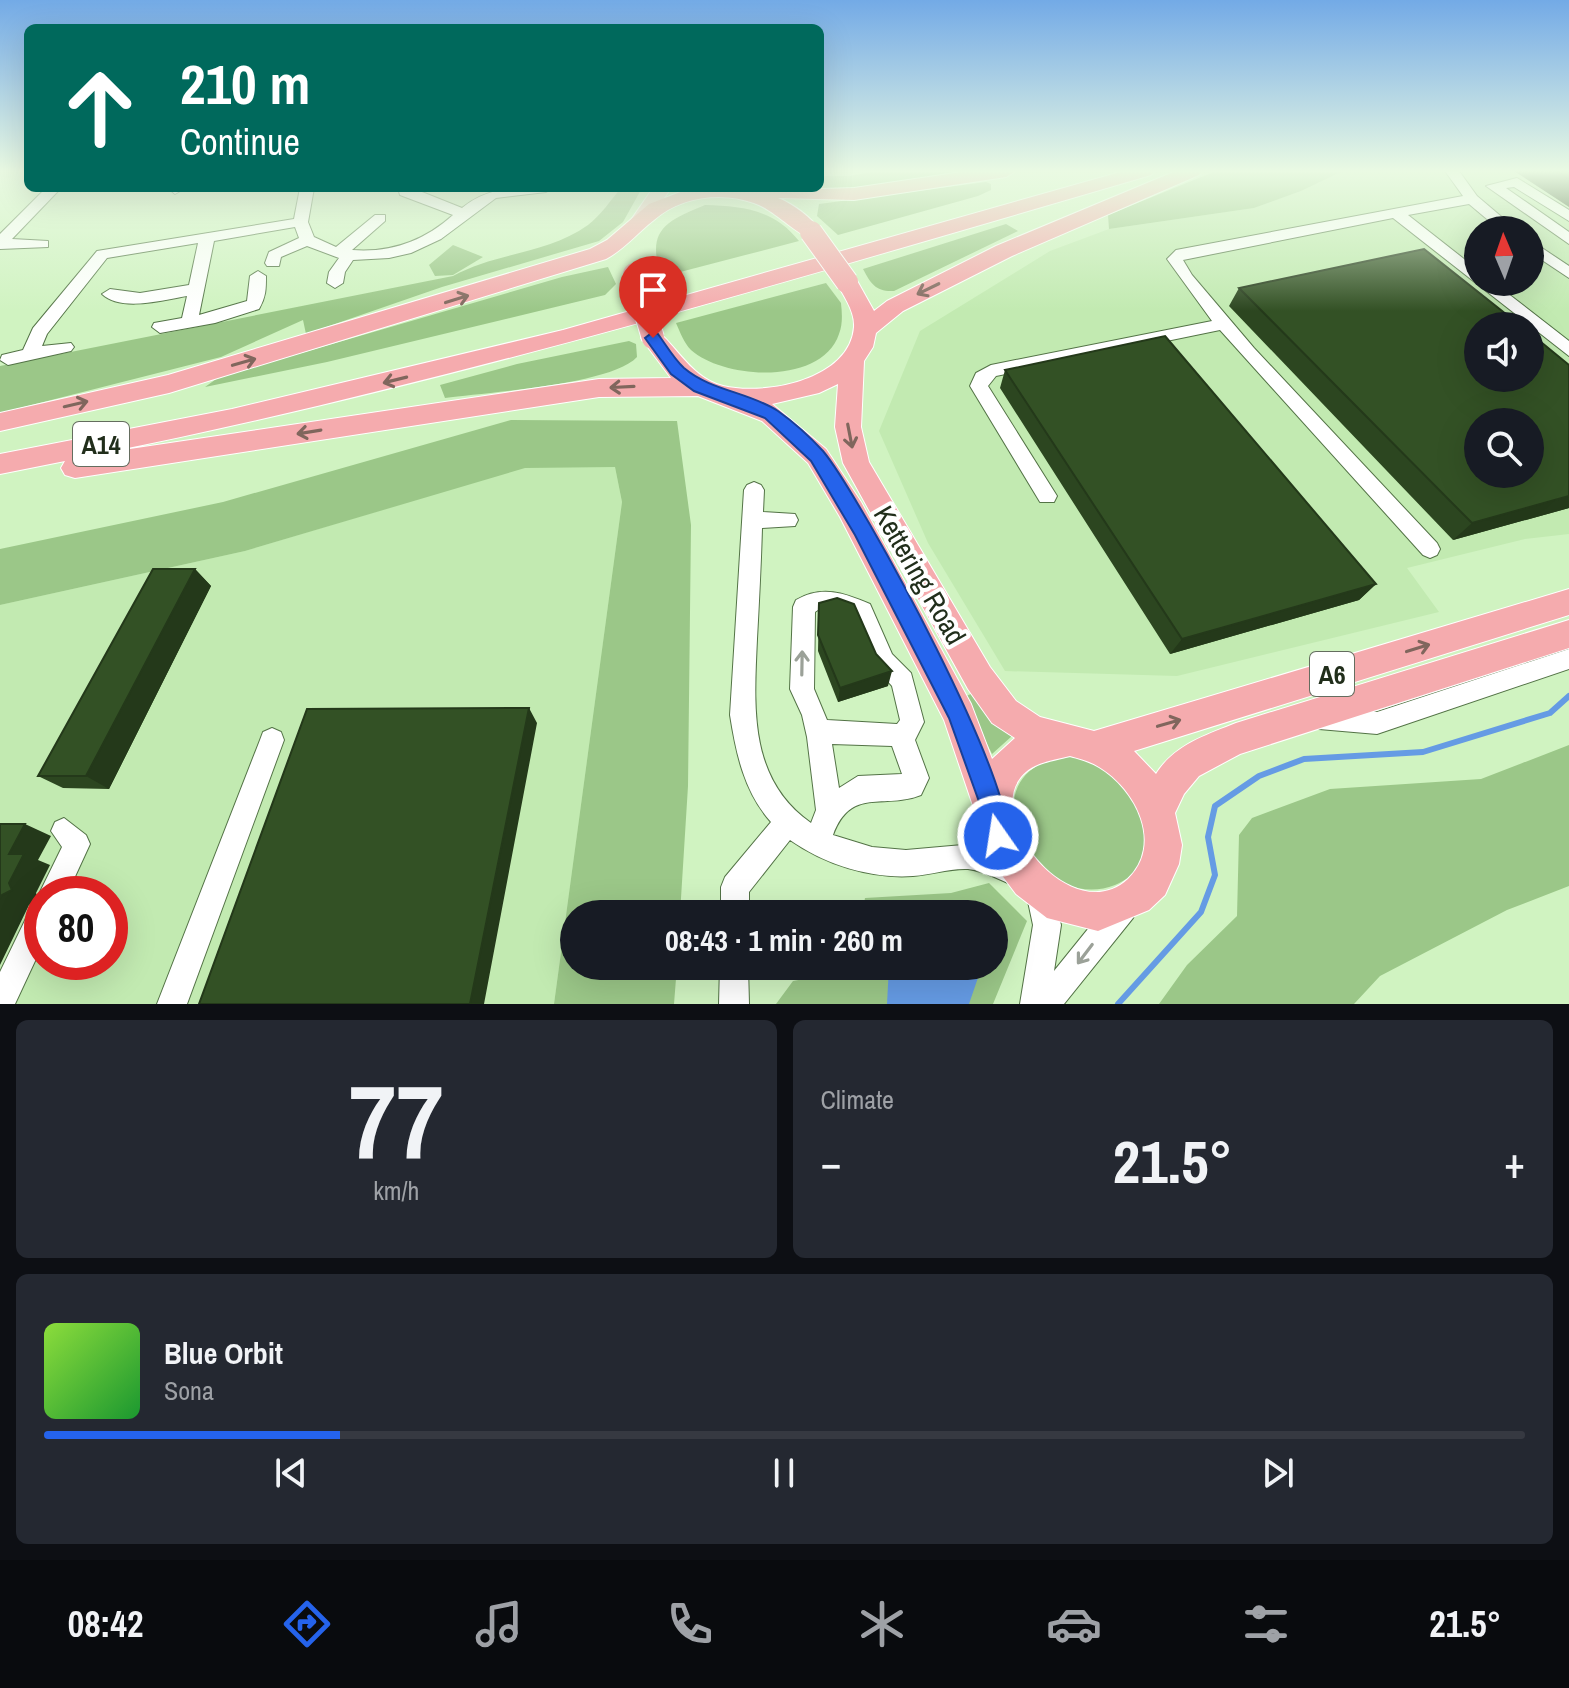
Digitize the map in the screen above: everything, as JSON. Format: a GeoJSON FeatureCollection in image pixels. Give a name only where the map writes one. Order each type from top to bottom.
{"type":"FeatureCollection","features":[{"type":"Feature","properties":{"kind":"highway"},"geometry":{"type":"LineString","coordinates":[[0,422],[169,384],[383,322],[598,254],[646,218]]}},
{"type":"Feature","properties":{"kind":"highway"},"geometry":{"type":"LineString","coordinates":[[795,218],[811,232],[847,282],[866,329]]}},
{"type":"Feature","properties":{"kind":"highway","name":"A14"},"geometry":{"type":"LineString","coordinates":[[0,444],[209,404],[493,338],[930,218]]}},
{"type":"Feature","properties":{"kind":"highway","name":"A14"},"geometry":{"type":"LineString","coordinates":[[0,464],[232,418],[564,338],[981,218]]}},
{"type":"Feature","properties":{"kind":"highway"},"geometry":{"type":"LineString","coordinates":[[0,479],[575,391],[651,385],[757,397],[802,389],[838,374],[852,359],[866,329],[895,306],[1004,251],[1082,218]]}},
{"type":"Feature","properties":{"kind":"highway"},"geometry":{"type":"LineString","coordinates":[[634,228],[634,274],[653,338],[676,370],[712,391]]}},
{"type":"Feature","properties":{"kind":"highway","name":"Kettering Road"},"geometry":{"type":"LineString","coordinates":[[852,359],[848,427],[856,463],[979,678],[1004,712],[1033,731],[1082,744]]}},
{"type":"Feature","properties":{"kind":"highway","name":"Kettering Road"},"geometry":{"type":"LineString","coordinates":[[712,391],[771,414],[817,456],[864,534],[959,715],[995,818]]}},
{"type":"Feature","properties":{"kind":"highway","name":"A6"},"geometry":{"type":"LineString","coordinates":[[1082,744],[1569,602]]}},
{"type":"Feature","properties":{"kind":"highway","name":"A6"},"geometry":{"type":"LineString","coordinates":[[1158,811],[1170,778],[1194,757],[1304,717],[1569,634]]}},
{"type":"Feature","properties":{"kind":"highway"},"geometry":{"type":"LineString","coordinates":[[1046,742],[1082,744],[1133,772],[1158,811],[1164,839],[1160,866],[1147,889],[1126,905],[1098,910],[1069,906],[1031,884],[1007,857],[995,818],[996,785],[1007,765],[1024,750],[1046,742]]}},
{"type":"Feature","properties":{"kind":"main road"},"geometry":{"type":"LineString","coordinates":[[634,228],[641,218]]}},
{"type":"Feature","properties":{"kind":"street"},"geometry":{"type":"LineString","coordinates":[[0,243],[25,218]]}},
{"type":"Feature","properties":{"kind":"street"},"geometry":{"type":"LineString","coordinates":[[302,218],[307,240]]}},
{"type":"Feature","properties":{"kind":"street"},"geometry":{"type":"LineString","coordinates":[[335,283],[344,254],[380,218]]}},
{"type":"Feature","properties":{"kind":"street"},"geometry":{"type":"LineString","coordinates":[[273,263],[274,255],[307,240],[344,254],[405,250],[435,237],[460,218]]}},
{"type":"Feature","properties":{"kind":"street"},"geometry":{"type":"LineString","coordinates":[[1370,218],[1181,253],[1175,259],[1176,267],[1223,324],[1430,549]]}},
{"type":"Feature","properties":{"kind":"street"},"geometry":{"type":"LineString","coordinates":[[1402,218],[1464,267]]}},
{"type":"Feature","properties":{"kind":"street"},"geometry":{"type":"LineString","coordinates":[[1539,218],[1569,239]]}},
{"type":"Feature","properties":{"kind":"street"},"geometry":{"type":"LineString","coordinates":[[31,352],[39,332],[104,248],[207,238],[301,222]]}},
{"type":"Feature","properties":{"kind":"street"},"geometry":{"type":"LineString","coordinates":[[189,322],[207,238]]}},
{"type":"Feature","properties":{"kind":"street"},"geometry":{"type":"LineString","coordinates":[[0,243],[43,244]]}},
{"type":"Feature","properties":{"kind":"street"},"geometry":{"type":"LineString","coordinates":[[1544,254],[1566,268]]}},
{"type":"Feature","properties":{"kind":"street"},"geometry":{"type":"LineString","coordinates":[[160,327],[253,305],[258,295],[258,276]]}},
{"type":"Feature","properties":{"kind":"street"},"geometry":{"type":"LineString","coordinates":[[110,294],[140,298],[196,289]]}},
{"type":"Feature","properties":{"kind":"street"},"geometry":{"type":"LineString","coordinates":[[1501,296],[1569,350]]}},
{"type":"Feature","properties":{"kind":"street"},"geometry":{"type":"LineString","coordinates":[[1047,496],[979,386],[982,377],[991,371],[1223,324]]}},
{"type":"Feature","properties":{"kind":"street"},"geometry":{"type":"LineString","coordinates":[[8,359],[65,347]]}},
{"type":"Feature","properties":{"kind":"street"},"geometry":{"type":"LineString","coordinates":[[754,490],[742,715],[745,750],[761,789],[787,823],[817,842],[858,860],[910,863],[968,856],[1031,884],[1047,925],[1035,1004]]}},
{"type":"Feature","properties":{"kind":"street"},"geometry":{"type":"LineString","coordinates":[[753,520],[788,520]]}},
{"type":"Feature","properties":{"kind":"street"},"geometry":{"type":"LineString","coordinates":[[817,842],[829,810],[819,737],[814,715],[802,689],[804,607],[812,601],[833,600],[862,611],[884,661],[903,681],[912,722],[902,738]]}},
{"type":"Feature","properties":{"kind":"street"},"geometry":{"type":"LineString","coordinates":[[1304,717],[1377,723],[1569,659]]}},
{"type":"Feature","properties":{"kind":"street"},"geometry":{"type":"LineString","coordinates":[[819,737],[826,732],[893,734],[902,738],[916,778],[912,786],[858,789],[824,777]]}},
{"type":"Feature","properties":{"kind":"street"},"geometry":{"type":"LineString","coordinates":[[172,1004],[272,740]]}},
{"type":"Feature","properties":{"kind":"street"},"geometry":{"type":"LineString","coordinates":[[829,810],[858,789]]}},
{"type":"Feature","properties":{"kind":"street"},"geometry":{"type":"LineString","coordinates":[[968,856],[995,818]]}},
{"type":"Feature","properties":{"kind":"street"},"geometry":{"type":"LineString","coordinates":[[735,900],[735,887],[787,823]]}},
{"type":"Feature","properties":{"kind":"street"},"geometry":{"type":"LineString","coordinates":[[62,876],[77,844],[64,831]]}},
{"type":"Feature","properties":{"kind":"street"},"geometry":{"type":"LineString","coordinates":[[1046,1004],[1126,905]]}},
{"type":"Feature","properties":{"kind":"street"},"geometry":{"type":"LineString","coordinates":[[0,1003],[24,953]]}},
{"type":"Feature","properties":{"kind":"street"},"geometry":{"type":"LineString","coordinates":[[734,980],[734,1004]]}},
{"type":"Feature","properties":{"kind":"shaded area"},"geometry":{"type":"Polygon","coordinates":[[[596,218],[625,218],[599,241],[442,287],[306,334],[303,320],[221,357],[0,413],[0,366],[453,276],[487,262],[556,242],[596,218]]]}},
{"type":"Feature","properties":{"kind":"shaded area"},"geometry":{"type":"Polygon","coordinates":[[[677,218],[772,218],[799,241],[661,277],[656,249],[662,230],[677,218]]]}},
{"type":"Feature","properties":{"kind":"shaded area"},"geometry":{"type":"Polygon","coordinates":[[[819,218],[900,218],[838,235],[819,218]]]}},
{"type":"Feature","properties":{"kind":"shaded area"},"geometry":{"type":"Polygon","coordinates":[[[1108,218],[1186,218],[1109,229],[1108,218]]]}},
{"type":"Feature","properties":{"kind":"shaded area"},"geometry":{"type":"Polygon","coordinates":[[[1186,218],[1464,218],[1464,296],[1544,296],[1544,218],[1569,218],[1569,534],[1525,539],[1407,568],[1439,612],[1177,676],[1005,671],[928,543],[879,431],[920,331],[1050,251],[1109,229],[1186,218]]]}},
{"type":"Feature","properties":{"kind":"shaded area"},"geometry":{"type":"Polygon","coordinates":[[[1006,224],[1018,231],[894,291],[875,286],[863,269],[1006,224]]]}},
{"type":"Feature","properties":{"kind":"shaded area"},"geometry":{"type":"Polygon","coordinates":[[[453,245],[483,257],[453,275],[435,276],[429,265],[453,245]]]}},
{"type":"Feature","properties":{"kind":"shaded area"},"geometry":{"type":"Polygon","coordinates":[[[608,267],[616,284],[605,295],[327,362],[205,387],[219,377],[562,277],[608,267]]]}},
{"type":"Feature","properties":{"kind":"shaded area"},"geometry":{"type":"Polygon","coordinates":[[[826,283],[841,303],[839,334],[829,351],[813,362],[794,369],[748,372],[706,360],[691,350],[676,323],[826,283]]]}},
{"type":"Feature","properties":{"kind":"shaded area"},"geometry":{"type":"Polygon","coordinates":[[[629,341],[636,344],[637,357],[623,367],[576,381],[445,398],[440,385],[517,364],[629,341]]]}},
{"type":"Feature","properties":{"kind":"shaded area"},"geometry":{"type":"Polygon","coordinates":[[[511,420],[677,421],[691,525],[688,786],[681,900],[568,900],[622,502],[615,467],[525,468],[245,551],[0,605],[0,549],[223,502],[511,420]]]}},
{"type":"Feature","properties":{"kind":"shaded area"},"geometry":{"type":"Polygon","coordinates":[[[525,467],[615,467],[622,502],[568,900],[560,900],[560,960],[554,1004],[0,1004],[0,605],[245,551],[525,467]]]}},
{"type":"Feature","properties":{"kind":"shaded area"},"geometry":{"type":"Polygon","coordinates":[[[973,693],[994,722],[1012,736],[992,754],[964,697],[973,693]]]}},
{"type":"Feature","properties":{"kind":"shaded area"},"geometry":{"type":"Polygon","coordinates":[[[1569,745],[1569,886],[1507,910],[1380,976],[1354,1004],[1159,1004],[1187,965],[1237,916],[1239,835],[1252,818],[1330,789],[1481,779],[1569,745]]]}},
{"type":"Feature","properties":{"kind":"shaded area"},"geometry":{"type":"Polygon","coordinates":[[[1067,756],[1092,762],[1114,774],[1126,786],[1140,812],[1145,840],[1143,854],[1138,867],[1129,877],[1115,885],[1086,889],[1059,880],[1036,862],[1020,838],[1014,812],[1018,787],[1035,767],[1067,756]]]}},
{"type":"Feature","properties":{"kind":"shaded area"},"geometry":{"type":"Polygon","coordinates":[[[989,883],[1006,900],[865,900],[865,898],[951,893],[989,883]]]}},
{"type":"Feature","properties":{"kind":"shaded area"},"geometry":{"type":"Polygon","coordinates":[[[1008,902],[1027,921],[1008,967],[1008,902]]]}},
{"type":"Feature","properties":{"kind":"shaded area"},"geometry":{"type":"Polygon","coordinates":[[[560,960],[560,980],[676,980],[674,1004],[554,1004],[560,960]]]}},
{"type":"Feature","properties":{"kind":"shaded area"},"geometry":{"type":"Polygon","coordinates":[[[1003,980],[993,1004],[776,1004],[793,981],[1003,980]]]}},
{"type":"Feature","properties":{"kind":"water"},"geometry":{"type":"Polygon","coordinates":[[[888,980],[977,980],[969,1004],[887,1004],[888,980]]]}},
{"type":"Feature","properties":{"kind":"building"},"geometry":{"type":"Polygon","coordinates":[[[1424,249],[1464,281],[1464,296],[1483,296],[1503,312],[1464,312],[1464,392],[1544,392],[1544,344],[1569,365],[1569,496],[1472,523],[1239,288],[1424,249]]]}},
{"type":"Feature","properties":{"kind":"building"},"geometry":{"type":"Polygon","coordinates":[[[1165,336],[1376,584],[1182,639],[1005,370],[1165,336]]]}},
{"type":"Feature","properties":{"kind":"building"},"geometry":{"type":"Polygon","coordinates":[[[153,569],[195,569],[86,776],[38,776],[153,569]]]}},
{"type":"Feature","properties":{"kind":"building"},"geometry":{"type":"Polygon","coordinates":[[[837,598],[854,604],[876,654],[892,671],[840,688],[818,635],[819,603],[837,598]]]}},
{"type":"Feature","properties":{"kind":"building"},"geometry":{"type":"Polygon","coordinates":[[[529,708],[470,1004],[199,1004],[307,709],[529,708]]]}},
{"type":"Feature","properties":{"kind":"building"},"geometry":{"type":"Polygon","coordinates":[[[0,824],[25,824],[9,854],[24,854],[9,883],[12,890],[0,898],[0,824]]]}},
{"type":"Feature","properties":{"kind":"waterway"},"geometry":{"type":"LineString","coordinates":[[1118,1004],[1201,912],[1215,875],[1208,837],[1215,806],[1259,776],[1304,759],[1423,752],[1550,713],[1569,696]]}},
{"type":"Feature","properties":{"kind":"route"},"geometry":{"type":"LineString","coordinates":[[653,338],[660,352],[676,370],[700,387],[771,414],[817,456],[862,530],[959,715],[993,810],[998,836]]}}]}
